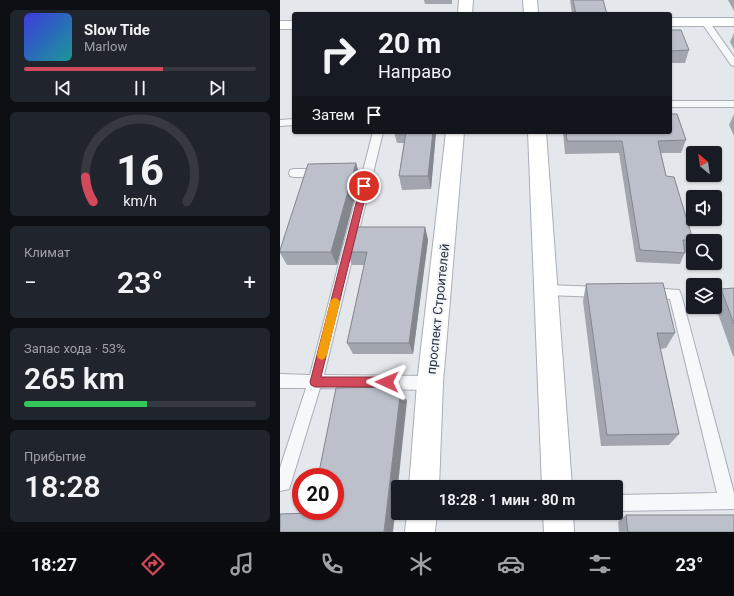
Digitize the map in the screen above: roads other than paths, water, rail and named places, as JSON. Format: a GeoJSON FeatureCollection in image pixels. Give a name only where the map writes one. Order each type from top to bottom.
{"type":"FeatureCollection","features":[{"type":"Feature","properties":{"kind":"street"},"geometry":{"type":"LineString","coordinates":[[465,12],[466,0]]}},
{"type":"Feature","properties":{"kind":"street"},"geometry":{"type":"LineString","coordinates":[[530,0],[531,12]]}},
{"type":"Feature","properties":{"kind":"street"},"geometry":{"type":"LineString","coordinates":[[672,22],[734,22]]}},
{"type":"Feature","properties":{"kind":"street"},"geometry":{"type":"LineString","coordinates":[[280,25],[292,25]]}},
{"type":"Feature","properties":{"kind":"street","name":"проспект Строителей"},"geometry":{"type":"LineString","coordinates":[[424,480],[430,383],[455,134]]}},
{"type":"Feature","properties":{"kind":"street"},"geometry":{"type":"LineString","coordinates":[[537,134],[557,480]]}},
{"type":"Feature","properties":{"kind":"street"},"geometry":{"type":"LineString","coordinates":[[420,532],[421,520]]}},
{"type":"Feature","properties":{"kind":"street"},"geometry":{"type":"LineString","coordinates":[[558,520],[559,532]]}},
{"type":"Feature","properties":{"kind":"lane"},"geometry":{"type":"LineString","coordinates":[[706,22],[734,63]]}},
{"type":"Feature","properties":{"kind":"lane"},"geometry":{"type":"LineString","coordinates":[[672,104],[734,104]]}},
{"type":"Feature","properties":{"kind":"lane"},"geometry":{"type":"LineString","coordinates":[[280,123],[292,122]]}},
{"type":"Feature","properties":{"kind":"lane"},"geometry":{"type":"LineString","coordinates":[[280,483],[283,483],[315,382],[364,172],[377,134]]}},
{"type":"Feature","properties":{"kind":"lane"},"geometry":{"type":"LineString","coordinates":[[294,174],[331,172]]}},
{"type":"Feature","properties":{"kind":"lane"},"geometry":{"type":"LineString","coordinates":[[546,290],[614,292]]}},
{"type":"Feature","properties":{"kind":"lane"},"geometry":{"type":"LineString","coordinates":[[623,503],[731,501],[674,294],[637,293]]}},
{"type":"Feature","properties":{"kind":"lane"},"geometry":{"type":"LineString","coordinates":[[280,381],[430,383]]}}]}
